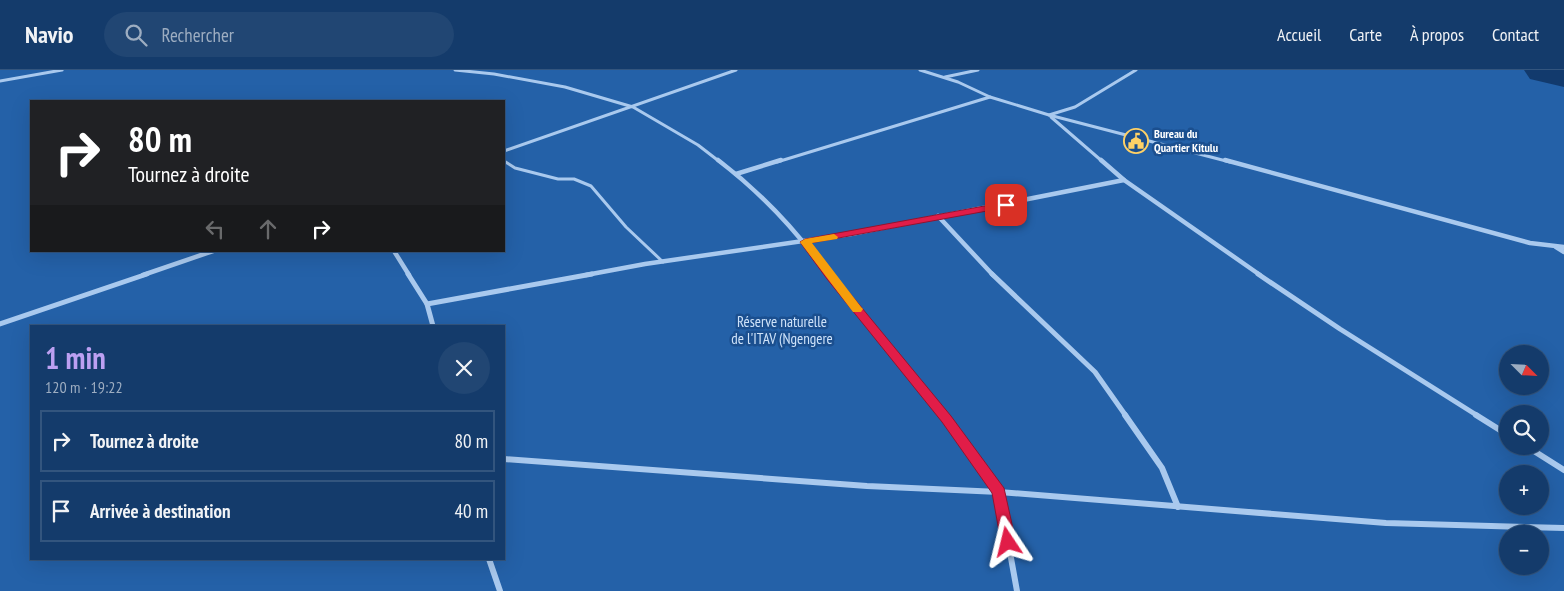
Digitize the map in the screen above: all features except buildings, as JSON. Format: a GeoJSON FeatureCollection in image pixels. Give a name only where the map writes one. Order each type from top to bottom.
{"type":"FeatureCollection","features":[{"type":"Feature","properties":{"kind":"street"},"geometry":{"type":"LineString","coordinates":[[0,81],[62,70]]}},
{"type":"Feature","properties":{"kind":"street"},"geometry":{"type":"LineString","coordinates":[[455,70],[494,74],[573,89],[633,107],[698,145],[736,174],[805,242],[830,276],[947,419],[999,492],[1017,591]]}},
{"type":"Feature","properties":{"kind":"street"},"geometry":{"type":"LineString","coordinates":[[494,74],[502,70]]}},
{"type":"Feature","properties":{"kind":"street"},"geometry":{"type":"LineString","coordinates":[[505,151],[736,70]]}},
{"type":"Feature","properties":{"kind":"street"},"geometry":{"type":"LineString","coordinates":[[920,70],[1049,115],[1150,140],[1530,243],[1564,247]]}},
{"type":"Feature","properties":{"kind":"street"},"geometry":{"type":"LineString","coordinates":[[944,78],[978,70]]}},
{"type":"Feature","properties":{"kind":"street"},"geometry":{"type":"LineString","coordinates":[[1049,115],[1075,107],[1136,70]]}},
{"type":"Feature","properties":{"kind":"street"},"geometry":{"type":"LineString","coordinates":[[736,174],[990,96]]}},
{"type":"Feature","properties":{"kind":"street"},"geometry":{"type":"LineString","coordinates":[[1049,115],[1124,180],[1340,329],[1499,429]]}},
{"type":"Feature","properties":{"kind":"street"},"geometry":{"type":"LineString","coordinates":[[427,304],[663,262],[805,242],[938,216],[1023,202],[1124,180]]}},
{"type":"Feature","properties":{"kind":"street"},"geometry":{"type":"LineString","coordinates":[[938,216],[1008,292],[1095,372],[1162,468],[1178,507]]}},
{"type":"Feature","properties":{"kind":"street"},"geometry":{"type":"LineString","coordinates":[[1555,246],[1564,252]]}},
{"type":"Feature","properties":{"kind":"street"},"geometry":{"type":"LineString","coordinates":[[0,324],[210,252]]}},
{"type":"Feature","properties":{"kind":"street"},"geometry":{"type":"LineString","coordinates":[[395,252],[427,304],[434,325]]}},
{"type":"Feature","properties":{"kind":"street"},"geometry":{"type":"LineString","coordinates":[[1540,455],[1564,470]]}},
{"type":"Feature","properties":{"kind":"street"},"geometry":{"type":"LineString","coordinates":[[505,459],[857,485],[999,492],[1386,523],[1564,528]]}},
{"type":"Feature","properties":{"kind":"street"},"geometry":{"type":"LineString","coordinates":[[489,560],[500,591]]}},
{"type":"Feature","properties":{"kind":"lane"},"geometry":{"type":"LineString","coordinates":[[505,162],[515,168],[558,178],[574,179],[591,186],[626,226],[663,262]]}},
{"type":"Feature","properties":{"kind":"green space","name":"Réserve naturelle de l'ITAV (Ngengere"},"geometry":{"type":"Polygon","coordinates":[[[0,70],[1564,70],[1564,591],[0,591],[0,70]]]}},
{"type":"Feature","properties":{"kind":"waterway"},"geometry":{"type":"LineString","coordinates":[[1546,70],[1564,74]]}},
{"type":"Feature","properties":{"kind":"slow traffic"},"geometry":{"type":"LineString","coordinates":[[834,237],[805,242],[857,309]]}},
{"type":"Feature","properties":{"kind":"place","name":"Bureau du Quartier Kitulu"},"geometry":{"type":"Point","coordinates":[1136,141]}},
{"type":"Feature","properties":{"kind":"route"},"geometry":{"type":"LineString","coordinates":[[1006,205],[805,242],[830,276],[947,419],[999,492],[1008,542]]}}]}
